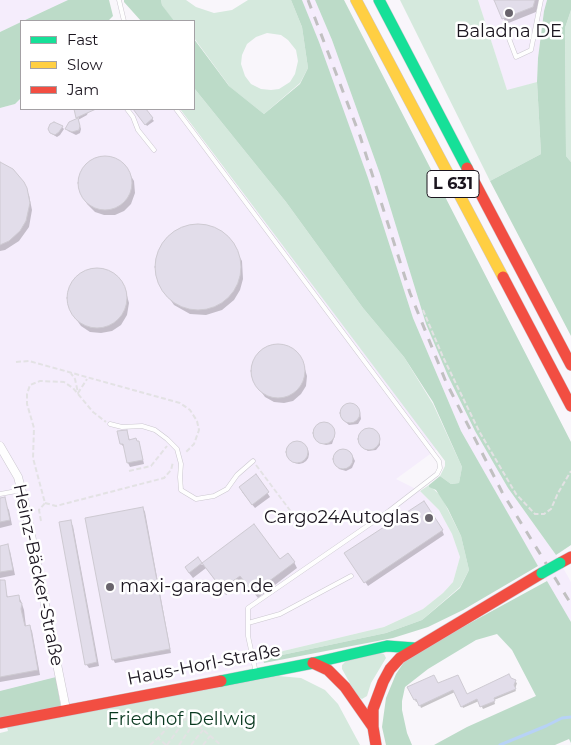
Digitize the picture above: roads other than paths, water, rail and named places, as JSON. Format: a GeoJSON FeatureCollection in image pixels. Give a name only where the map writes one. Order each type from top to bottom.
{"type":"FeatureCollection","features":[{"type":"Feature","properties":{"kind":"main road","name":"L 631"},"geometry":{"type":"LineString","coordinates":[[356,0],[571,406]]}},
{"type":"Feature","properties":{"kind":"main road","name":"L 631"},"geometry":{"type":"LineString","coordinates":[[379,0],[571,365]]}},
{"type":"Feature","properties":{"kind":"main road"},"geometry":{"type":"LineString","coordinates":[[376,745],[373,709],[377,694],[400,658],[571,557]]}},
{"type":"Feature","properties":{"kind":"main road","name":"Haus-Horl-Straße"},"geometry":{"type":"LineString","coordinates":[[0,723],[313,663],[387,646],[414,648]]}},
{"type":"Feature","properties":{"kind":"main road"},"geometry":{"type":"LineString","coordinates":[[313,663],[328,670],[345,687],[373,727]]}},
{"type":"Feature","properties":{"kind":"street","name":"Heinz-Bäcker-Straße"},"geometry":{"type":"LineString","coordinates":[[1,451],[18,477],[22,490],[66,709]]}},
{"type":"Feature","properties":{"kind":"lane"},"geometry":{"type":"LineString","coordinates":[[119,0],[124,20]]}},
{"type":"Feature","properties":{"kind":"lane"},"geometry":{"type":"LineString","coordinates":[[505,28],[516,57],[531,50],[540,0]]}},
{"type":"Feature","properties":{"kind":"lane"},"geometry":{"type":"LineString","coordinates":[[128,110],[138,130],[154,150]]}},
{"type":"Feature","properties":{"kind":"lane"},"geometry":{"type":"LineString","coordinates":[[177,110],[435,454],[440,468],[437,474],[389,511],[248,608],[248,636],[256,673]]}},
{"type":"Feature","properties":{"kind":"lane"},"geometry":{"type":"LineString","coordinates":[[110,424],[122,427],[142,426],[155,430],[167,439],[177,450],[181,464],[181,490],[196,499],[214,496],[227,489],[237,475],[253,461]]}},
{"type":"Feature","properties":{"kind":"lane"},"geometry":{"type":"LineString","coordinates":[[0,494],[22,490]]}},
{"type":"Feature","properties":{"kind":"lane"},"geometry":{"type":"LineString","coordinates":[[248,623],[280,614],[351,576]]}},
{"type":"Feature","properties":{"kind":"waterway"},"geometry":{"type":"LineString","coordinates":[[500,745],[562,718],[571,717]]}},
{"type":"Feature","properties":{"kind":"railway"},"geometry":{"type":"LineString","coordinates":[[308,0],[360,136],[410,293],[446,382],[502,492],[571,604]]}},
{"type":"Feature","properties":{"kind":"place","name":"Baladna DE"},"geometry":{"type":"Point","coordinates":[509,13]}},
{"type":"Feature","properties":{"kind":"place","name":"Cargo24Autoglas"},"geometry":{"type":"Point","coordinates":[429,518]}},
{"type":"Feature","properties":{"kind":"place","name":"maxi-garagen.de"},"geometry":{"type":"Point","coordinates":[110,587]}},
{"type":"Feature","properties":{"kind":"park label","name":"Friedhof Dellwig"},"geometry":{"type":"Point","coordinates":[182,720]}}]}
